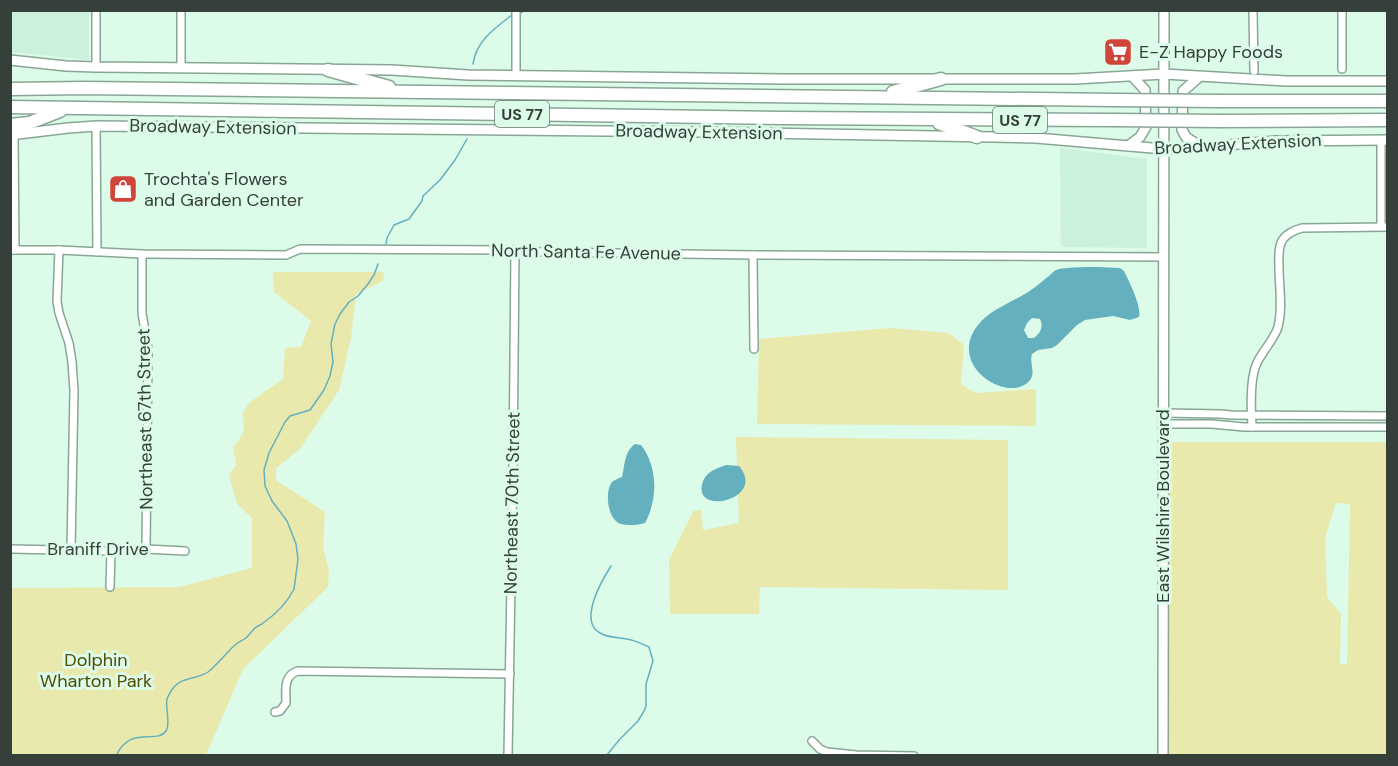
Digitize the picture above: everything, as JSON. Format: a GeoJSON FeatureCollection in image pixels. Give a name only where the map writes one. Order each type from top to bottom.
{"type":"FeatureCollection","features":[{"type":"Feature","properties":{"kind":"highway"},"geometry":{"type":"LineString","coordinates":[[328,70],[405,91]]}},
{"type":"Feature","properties":{"kind":"highway"},"geometry":{"type":"LineString","coordinates":[[878,96],[941,79]]}},
{"type":"Feature","properties":{"kind":"highway"},"geometry":{"type":"LineString","coordinates":[[10,81],[84,88]]}},
{"type":"Feature","properties":{"kind":"highway","name":"Broadway Extension"},"geometry":{"type":"LineString","coordinates":[[10,88],[1220,101],[1388,100]]}},
{"type":"Feature","properties":{"kind":"highway","name":"Broadway Extension"},"geometry":{"type":"LineString","coordinates":[[10,107],[926,119],[1388,120]]}},
{"type":"Feature","properties":{"kind":"highway"},"geometry":{"type":"LineString","coordinates":[[12,132],[29,123],[70,108]]}},
{"type":"Feature","properties":{"kind":"highway"},"geometry":{"type":"LineString","coordinates":[[926,119],[977,137]]}},
{"type":"Feature","properties":{"kind":"main road","name":"East Wilshire Boulevard"},"geometry":{"type":"LineString","coordinates":[[1163,756],[1164,10]]}},
{"type":"Feature","properties":{"kind":"main road"},"geometry":{"type":"LineString","coordinates":[[10,60],[96,67],[392,70],[458,75],[516,76],[1075,79],[1164,74],[1286,81],[1388,81]]}},
{"type":"Feature","properties":{"kind":"main road"},"geometry":{"type":"LineString","coordinates":[[1128,146],[1140,137],[1146,126],[1145,90],[1132,76]]}},
{"type":"Feature","properties":{"kind":"main road"},"geometry":{"type":"LineString","coordinates":[[1199,76],[1183,91],[1182,130],[1186,137],[1201,147]]}},
{"type":"Feature","properties":{"kind":"main road","name":"Broadway Extension"},"geometry":{"type":"LineString","coordinates":[[12,132],[96,126],[694,132],[1036,138],[1164,149],[1286,141],[1384,140]]}},
{"type":"Feature","properties":{"kind":"street"},"geometry":{"type":"LineString","coordinates":[[96,10],[96,67]]}},
{"type":"Feature","properties":{"kind":"street"},"geometry":{"type":"LineString","coordinates":[[181,10],[181,68]]}},
{"type":"Feature","properties":{"kind":"street"},"geometry":{"type":"LineString","coordinates":[[516,10],[516,76]]}},
{"type":"Feature","properties":{"kind":"street"},"geometry":{"type":"LineString","coordinates":[[1253,10],[1254,71]]}},
{"type":"Feature","properties":{"kind":"street"},"geometry":{"type":"LineString","coordinates":[[1342,10],[1342,69]]}},
{"type":"Feature","properties":{"kind":"street"},"geometry":{"type":"LineString","coordinates":[[96,126],[97,252]]}},
{"type":"Feature","properties":{"kind":"street"},"geometry":{"type":"LineString","coordinates":[[12,132],[13,250]]}},
{"type":"Feature","properties":{"kind":"street"},"geometry":{"type":"LineString","coordinates":[[1252,427],[1253,376],[1256,363],[1273,338],[1280,315],[1279,256],[1281,242],[1287,234],[1302,228],[1384,227],[1384,140]]}},
{"type":"Feature","properties":{"kind":"street","name":"North Santa Fe Avenue"},"geometry":{"type":"LineString","coordinates":[[13,250],[286,255],[300,249],[515,250],[753,255],[1164,257]]}},
{"type":"Feature","properties":{"kind":"street"},"geometry":{"type":"LineString","coordinates":[[59,250],[57,301],[69,344],[74,391],[71,549]]}},
{"type":"Feature","properties":{"kind":"street","name":"Northeast 70th Street"},"geometry":{"type":"LineString","coordinates":[[508,756],[515,250]]}},
{"type":"Feature","properties":{"kind":"street","name":"Northeast 67th Street"},"geometry":{"type":"LineString","coordinates":[[142,254],[142,313],[148,349],[146,549]]}},
{"type":"Feature","properties":{"kind":"street"},"geometry":{"type":"LineString","coordinates":[[753,255],[754,349]]}},
{"type":"Feature","properties":{"kind":"street"},"geometry":{"type":"LineString","coordinates":[[1164,413],[1388,416]]}},
{"type":"Feature","properties":{"kind":"street"},"geometry":{"type":"LineString","coordinates":[[1163,424],[1252,427],[1388,427]]}},
{"type":"Feature","properties":{"kind":"street","name":"Braniff Drive"},"geometry":{"type":"LineString","coordinates":[[10,549],[185,551]]}},
{"type":"Feature","properties":{"kind":"street"},"geometry":{"type":"LineString","coordinates":[[110,587],[111,551]]}},
{"type":"Feature","properties":{"kind":"street"},"geometry":{"type":"LineString","coordinates":[[275,712],[286,704],[288,676],[298,671],[510,674]]}},
{"type":"Feature","properties":{"kind":"street"},"geometry":{"type":"LineString","coordinates":[[812,741],[827,752],[914,756]]}},
{"type":"Feature","properties":{"kind":"shaded area"},"geometry":{"type":"Polygon","coordinates":[[[10,11],[89,11],[89,60],[11,52],[10,11]]]}},
{"type":"Feature","properties":{"kind":"shaded area"},"geometry":{"type":"Polygon","coordinates":[[[1060,148],[1147,159],[1147,248],[1061,247],[1060,148]]]}},
{"type":"Feature","properties":{"kind":"green space","name":"Dolphin Wharton Park"},"geometry":{"type":"Polygon","coordinates":[[[273,272],[384,272],[383,281],[356,294],[351,338],[339,390],[300,449],[276,468],[276,480],[325,512],[323,548],[329,570],[328,587],[243,669],[206,755],[11,756],[11,588],[179,587],[252,568],[252,518],[237,504],[229,475],[236,465],[233,447],[243,432],[242,414],[250,402],[283,379],[285,348],[301,347],[311,321],[274,292],[273,272]]]}},
{"type":"Feature","properties":{"kind":"green space"},"geometry":{"type":"Polygon","coordinates":[[[891,328],[949,333],[964,345],[961,384],[975,393],[1036,389],[1036,426],[757,424],[759,339],[891,328]]]}},
{"type":"Feature","properties":{"kind":"green space"},"geometry":{"type":"Polygon","coordinates":[[[736,437],[1008,440],[1008,590],[760,587],[759,614],[670,614],[669,560],[693,511],[701,510],[703,530],[739,523],[736,437]]]}},
{"type":"Feature","properties":{"kind":"green space"},"geometry":{"type":"Polygon","coordinates":[[[1167,442],[1387,442],[1387,755],[1166,756],[1167,442]],[[1336,503],[1325,538],[1327,597],[1341,614],[1340,664],[1347,664],[1350,504],[1336,503]]]}},
{"type":"Feature","properties":{"kind":"water"},"geometry":{"type":"Polygon","coordinates":[[[1094,267],[1120,268],[1124,271],[1137,301],[1139,317],[1130,320],[1113,316],[1085,320],[1057,345],[1032,354],[1032,377],[1021,387],[1009,388],[996,385],[984,378],[975,367],[970,355],[970,340],[978,325],[999,308],[1030,291],[1056,270],[1094,267]],[[1032,318],[1027,323],[1024,330],[1028,338],[1034,338],[1040,332],[1042,325],[1040,319],[1032,318]]]}},
{"type":"Feature","properties":{"kind":"water"},"geometry":{"type":"Polygon","coordinates":[[[635,444],[641,445],[651,463],[654,494],[645,523],[624,525],[616,521],[610,511],[608,491],[613,481],[622,477],[627,455],[635,444]]]}},
{"type":"Feature","properties":{"kind":"water"},"geometry":{"type":"Polygon","coordinates":[[[726,465],[739,466],[745,478],[744,487],[738,495],[728,500],[709,500],[703,494],[703,481],[711,472],[726,465]]]}},
{"type":"Feature","properties":{"kind":"waterway"},"geometry":{"type":"LineString","coordinates":[[520,13],[525,10]]}},
{"type":"Feature","properties":{"kind":"waterway"},"geometry":{"type":"LineString","coordinates":[[473,64],[482,42],[512,15]]}},
{"type":"Feature","properties":{"kind":"waterway"},"geometry":{"type":"LineString","coordinates":[[386,244],[394,225],[409,219],[423,196],[440,180],[455,160],[467,139]]}},
{"type":"Feature","properties":{"kind":"waterway"},"geometry":{"type":"LineString","coordinates":[[116,756],[122,746],[129,741],[162,735],[168,724],[167,699],[174,687],[181,681],[208,672],[235,645],[277,612],[294,589],[298,559],[296,544],[287,521],[272,501],[265,486],[264,470],[269,453],[285,422],[290,416],[310,410],[324,390],[333,362],[331,344],[335,324],[349,302],[358,296],[368,284],[378,264]]}},
{"type":"Feature","properties":{"kind":"waterway"},"geometry":{"type":"LineString","coordinates":[[606,756],[638,721],[644,711],[646,684],[653,661],[649,647],[633,640],[603,635],[594,627],[591,610],[602,581],[611,566]]}},
{"type":"Feature","properties":{"kind":"place","name":"E-Z Happy Foods"},"geometry":{"type":"Point","coordinates":[1118,52]}},
{"type":"Feature","properties":{"kind":"place","name":"Trochta's Flowers and Garden Center"},"geometry":{"type":"Point","coordinates":[123,189]}}]}
